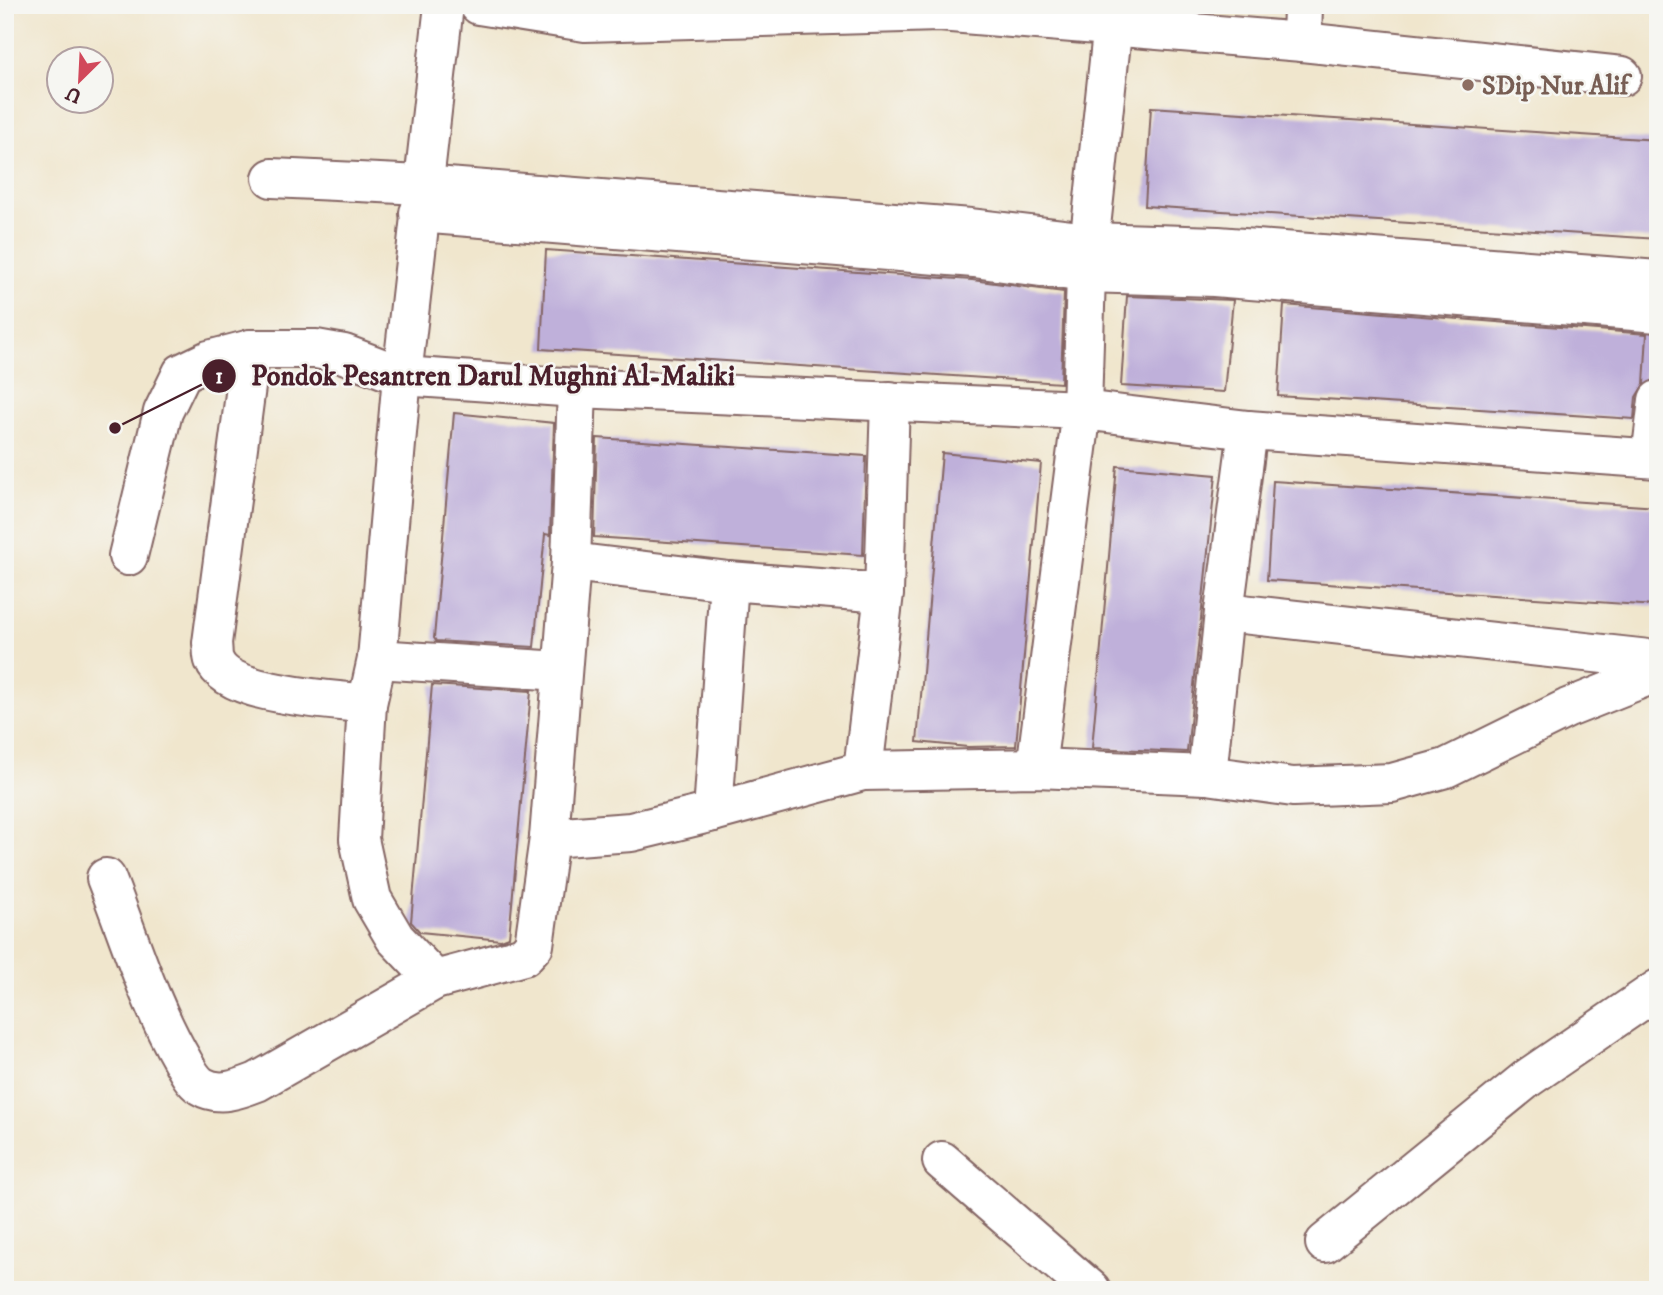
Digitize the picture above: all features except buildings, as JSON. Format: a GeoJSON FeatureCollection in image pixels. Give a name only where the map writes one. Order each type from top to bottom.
{"type":"FeatureCollection","features":[{"type":"Feature","properties":{"kind":"street"},"geometry":{"type":"LineString","coordinates":[[435,980],[395,938],[372,900],[359,839],[367,704],[377,659],[401,376],[444,5]]}},
{"type":"Feature","properties":{"kind":"street"},"geometry":{"type":"LineString","coordinates":[[478,5],[586,13],[940,9],[1303,23],[1622,76]]}},
{"type":"Feature","properties":{"kind":"street"},"geometry":{"type":"LineString","coordinates":[[1036,768],[1082,410],[1088,257],[1114,15]]}},
{"type":"Feature","properties":{"kind":"street"},"geometry":{"type":"LineString","coordinates":[[272,178],[420,199],[973,243],[1088,257],[1658,280]]}},
{"type":"Feature","properties":{"kind":"street"},"geometry":{"type":"LineString","coordinates":[[1217,262],[1658,313]]}},
{"type":"Feature","properties":{"kind":"street"},"geometry":{"type":"LineString","coordinates":[[251,349],[212,643],[214,660],[225,674],[240,684],[261,690],[367,704]]}},
{"type":"Feature","properties":{"kind":"street"},"geometry":{"type":"LineString","coordinates":[[128,556],[163,412],[182,373],[208,360],[251,349],[316,349],[344,354],[401,376],[577,388],[1082,410],[1248,430],[1654,458],[1658,400]]}},
{"type":"Feature","properties":{"kind":"street"},"geometry":{"type":"LineString","coordinates":[[107,878],[161,1024],[192,1077],[201,1086],[230,1092],[257,1082],[435,980],[524,956],[534,945],[549,838],[571,562],[577,388]]}},
{"type":"Feature","properties":{"kind":"street"},"geometry":{"type":"LineString","coordinates":[[863,771],[884,593],[890,401]]}},
{"type":"Feature","properties":{"kind":"street"},"geometry":{"type":"LineString","coordinates":[[1207,775],[1224,612],[1248,430]]}},
{"type":"Feature","properties":{"kind":"street"},"geometry":{"type":"LineString","coordinates":[[571,562],[729,581],[884,593]]}},
{"type":"Feature","properties":{"kind":"street"},"geometry":{"type":"LineString","coordinates":[[713,812],[729,581]]}},
{"type":"Feature","properties":{"kind":"street"},"geometry":{"type":"LineString","coordinates":[[1224,612],[1658,660]]}},
{"type":"Feature","properties":{"kind":"street"},"geometry":{"type":"LineString","coordinates":[[377,659],[561,671]]}},
{"type":"Feature","properties":{"kind":"street"},"geometry":{"type":"LineString","coordinates":[[549,838],[631,832],[863,771],[1036,768],[1207,775],[1293,787],[1392,783],[1446,768],[1568,708],[1658,672]]}},
{"type":"Feature","properties":{"kind":"street"},"geometry":{"type":"LineString","coordinates":[[1325,1243],[1528,1078],[1658,989]]}},
{"type":"Feature","properties":{"kind":"street"},"geometry":{"type":"LineString","coordinates":[[942,1161],[1091,1290]]}},
{"type":"Feature","properties":{"kind":"place","name":"SDip Nur Alif"},"geometry":{"type":"Point","coordinates":[1468,85]}},
{"type":"Feature","properties":{"kind":"place","name":"Pondok Pesantren Darul Mughni Al-Maliki"},"geometry":{"type":"Point","coordinates":[115,428]}}]}
